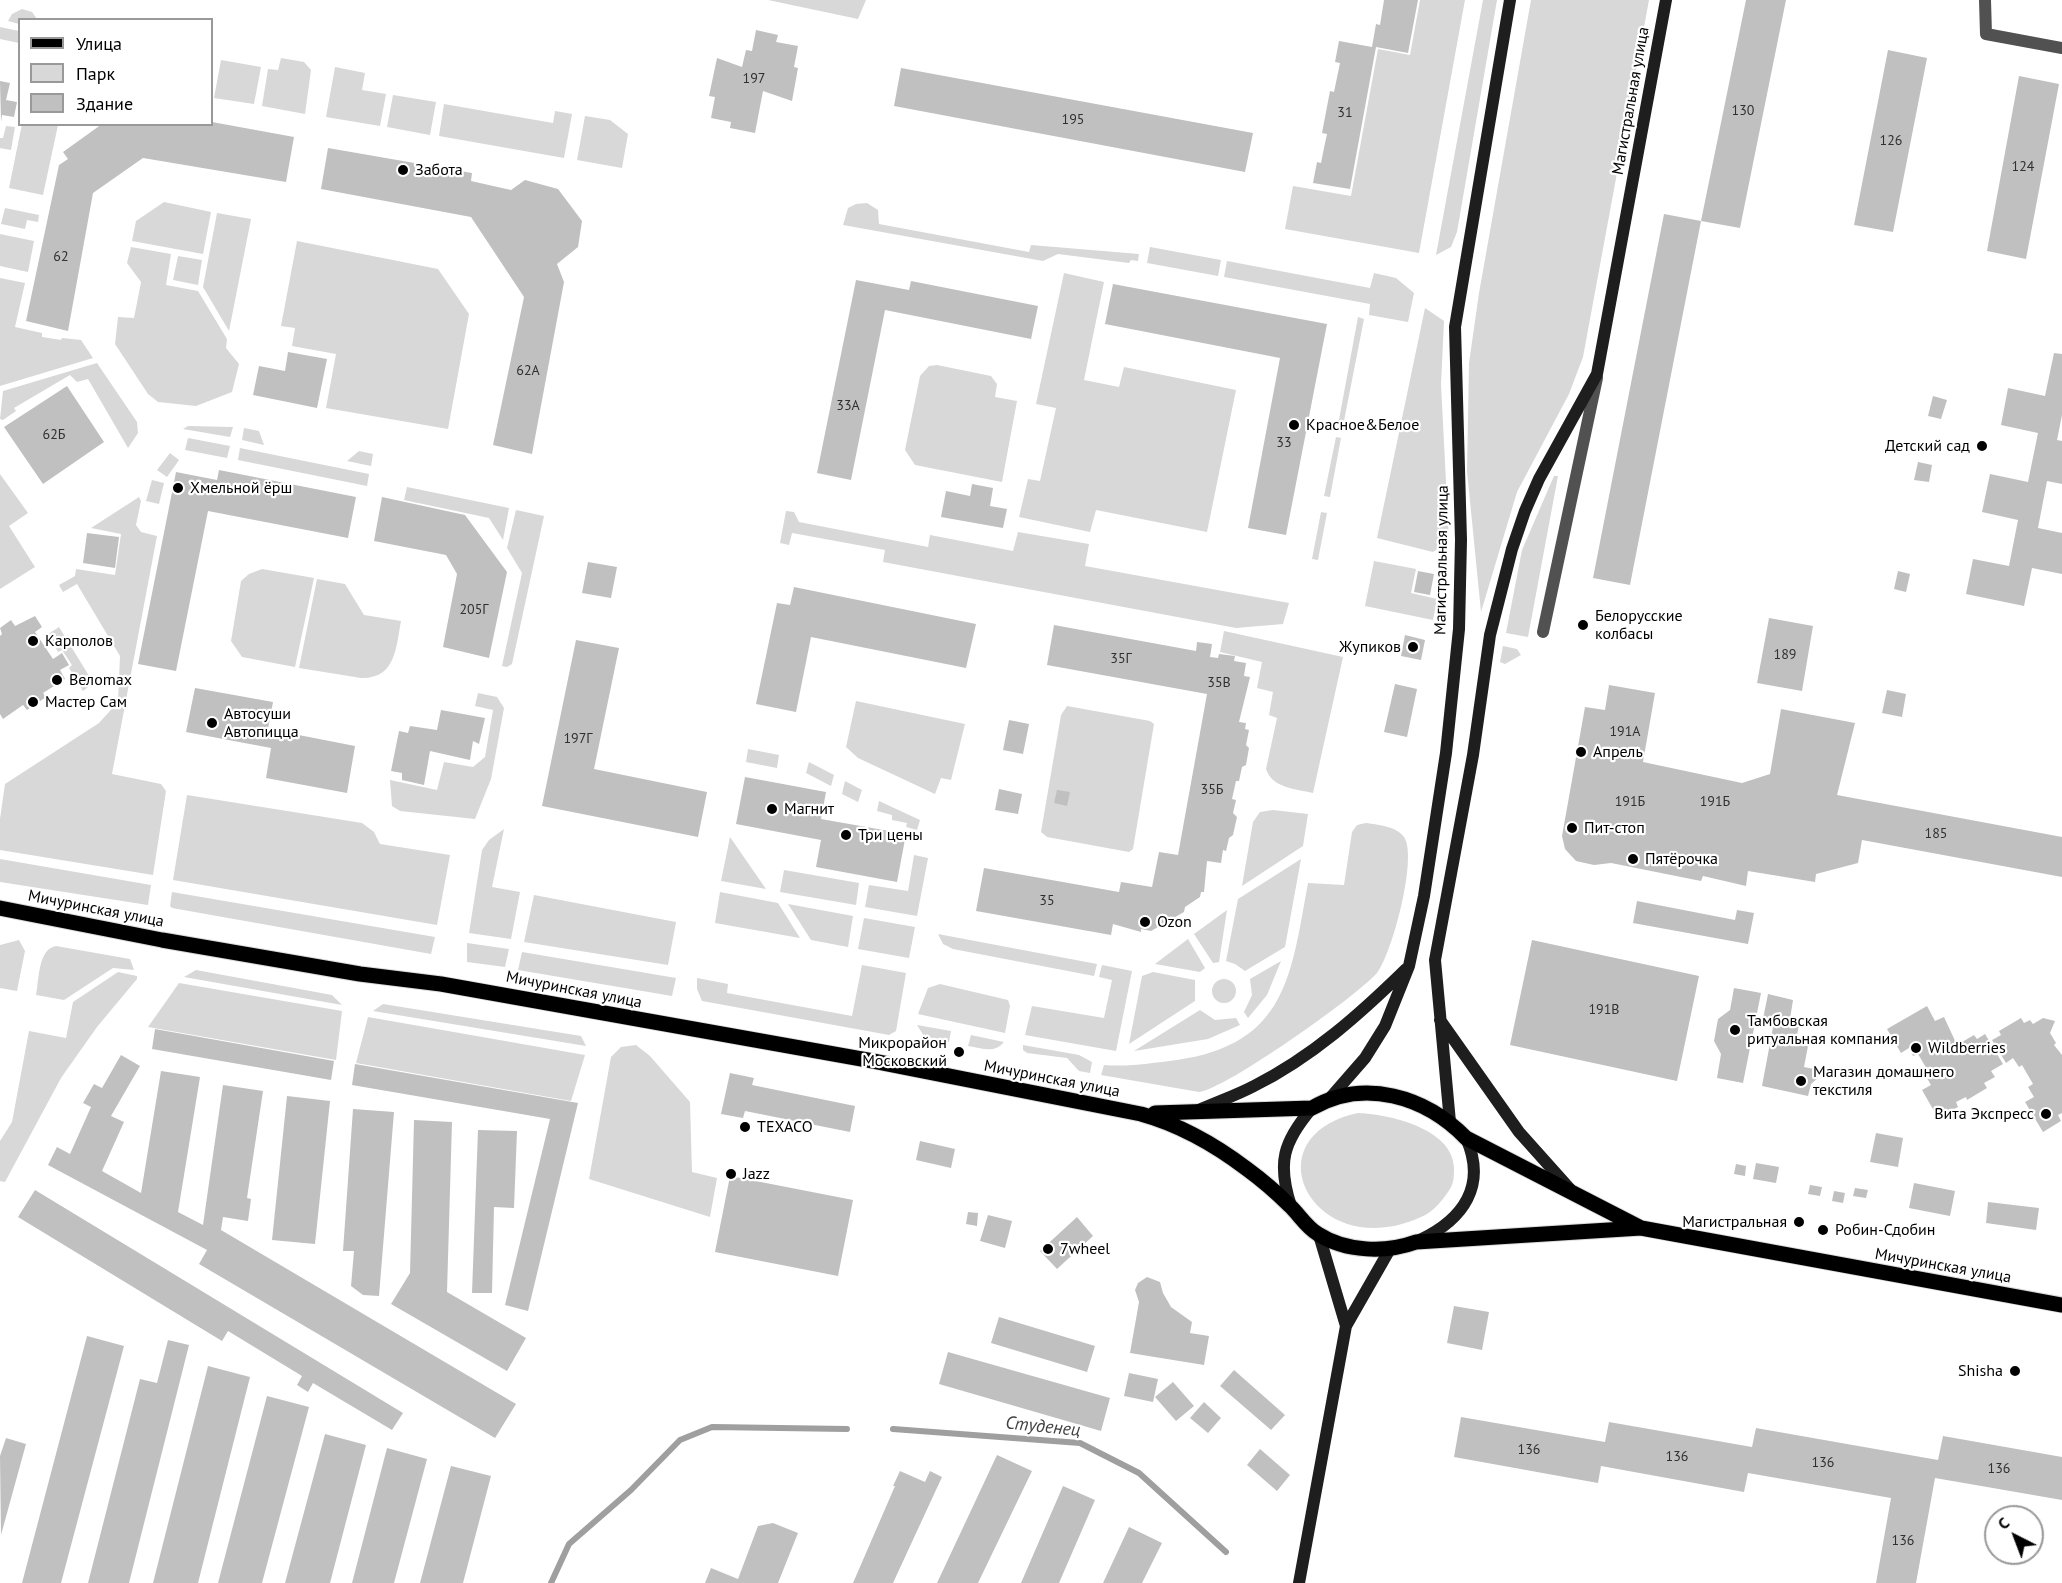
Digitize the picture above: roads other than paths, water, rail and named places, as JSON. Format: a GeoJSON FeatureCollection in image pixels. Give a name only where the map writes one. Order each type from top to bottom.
{"type":"FeatureCollection","features":[{"type":"Feature","properties":{"kind":"main road","name":"Магистральная улица"},"geometry":{"type":"LineString","coordinates":[[1330,1097],[1365,1058],[1385,1026],[1409,966],[1424,896],[1446,753],[1459,629],[1461,540],[1455,327],[1510,0]]}},
{"type":"Feature","properties":{"kind":"main road","name":"Магистральная улица"},"geometry":{"type":"LineString","coordinates":[[1598,374],[1666,0]]}},
{"type":"Feature","properties":{"kind":"main road"},"geometry":{"type":"LineString","coordinates":[[1450,1122],[1434,960],[1473,755],[1490,635],[1512,549],[1539,480],[1598,374]]}},
{"type":"Feature","properties":{"kind":"main road"},"geometry":{"type":"LineString","coordinates":[[1424,896],[1444,899]]}},
{"type":"Feature","properties":{"kind":"main road","name":"Мичуринская улица"},"geometry":{"type":"LineString","coordinates":[[0,908],[197,946],[360,974],[441,984],[873,1062],[1142,1114],[1168,1122],[1205,1140],[1248,1170],[1291,1206]]}},
{"type":"Feature","properties":{"kind":"main road"},"geometry":{"type":"LineString","coordinates":[[1195,1111],[1254,1087],[1302,1059],[1358,1016],[1409,966]]}},
{"type":"Feature","properties":{"kind":"main road"},"geometry":{"type":"LineString","coordinates":[[1439,1019],[1519,1132],[1575,1194]]}},
{"type":"Feature","properties":{"kind":"main road"},"geometry":{"type":"LineString","coordinates":[[1356,1092],[1379,1093],[1405,1098],[1431,1109],[1450,1122],[1466,1138],[1473,1155],[1474,1173],[1467,1199],[1456,1216],[1438,1231],[1416,1242],[1390,1249],[1358,1248],[1319,1235],[1307,1226],[1291,1206],[1284,1184],[1282,1163],[1288,1140],[1312,1108],[1330,1097],[1356,1092]]}},
{"type":"Feature","properties":{"kind":"main road","name":"Мичуринская улица"},"geometry":{"type":"LineString","coordinates":[[1142,1114],[1312,1108]]}},
{"type":"Feature","properties":{"kind":"main road","name":"Мичуринская улица"},"geometry":{"type":"LineString","coordinates":[[1466,1138],[1641,1228]]}},
{"type":"Feature","properties":{"kind":"main road","name":"Мичуринская улица"},"geometry":{"type":"LineString","coordinates":[[1416,1242],[1641,1228],[2062,1305]]}},
{"type":"Feature","properties":{"kind":"main road"},"geometry":{"type":"LineString","coordinates":[[1319,1235],[1346,1326]]}},
{"type":"Feature","properties":{"kind":"main road"},"geometry":{"type":"LineString","coordinates":[[1299,1583],[1346,1326],[1390,1249]]}},
{"type":"Feature","properties":{"kind":"street"},"geometry":{"type":"LineString","coordinates":[[1984,0],[1986,34],[2062,48]]}},
{"type":"Feature","properties":{"kind":"street","name":"Магистральная улица"},"geometry":{"type":"LineString","coordinates":[[1543,632],[1598,374]]}},
{"type":"Feature","properties":{"kind":"waterway","name":"Студенец"},"geometry":{"type":"LineString","coordinates":[[551,1583],[569,1544],[631,1490],[680,1440],[712,1427],[847,1429]]}},
{"type":"Feature","properties":{"kind":"waterway","name":"Студенец"},"geometry":{"type":"LineString","coordinates":[[893,1429],[1080,1443],[1139,1473],[1226,1552]]}},
{"type":"Feature","properties":{"kind":"place","name":"Забота"},"geometry":{"type":"Point","coordinates":[403,170]}},
{"type":"Feature","properties":{"kind":"place","name":"Красное&Белое"},"geometry":{"type":"Point","coordinates":[1294,425]}},
{"type":"Feature","properties":{"kind":"place","name":"Детский сад"},"geometry":{"type":"Point","coordinates":[1982,446]}},
{"type":"Feature","properties":{"kind":"place","name":"Хмельной ёрш"},"geometry":{"type":"Point","coordinates":[178,488]}},
{"type":"Feature","properties":{"kind":"place","name":"Белорусские колбасы"},"geometry":{"type":"Point","coordinates":[1583,625]}},
{"type":"Feature","properties":{"kind":"place","name":"Карполов"},"geometry":{"type":"Point","coordinates":[33,641]}},
{"type":"Feature","properties":{"kind":"place","name":"Жупиков"},"geometry":{"type":"Point","coordinates":[1413,647]}},
{"type":"Feature","properties":{"kind":"place","name":"Велоmax"},"geometry":{"type":"Point","coordinates":[57,680]}},
{"type":"Feature","properties":{"kind":"place","name":"Мастер Сам"},"geometry":{"type":"Point","coordinates":[33,702]}},
{"type":"Feature","properties":{"kind":"place","name":"Автосуши Автопицца"},"geometry":{"type":"Point","coordinates":[212,723]}},
{"type":"Feature","properties":{"kind":"place","name":"Апрель"},"geometry":{"type":"Point","coordinates":[1581,752]}},
{"type":"Feature","properties":{"kind":"place","name":"Магнит"},"geometry":{"type":"Point","coordinates":[772,809]}},
{"type":"Feature","properties":{"kind":"place","name":"Пит-стоп"},"geometry":{"type":"Point","coordinates":[1572,828]}},
{"type":"Feature","properties":{"kind":"place","name":"Три цены"},"geometry":{"type":"Point","coordinates":[846,835]}},
{"type":"Feature","properties":{"kind":"place","name":"Пятёрочка"},"geometry":{"type":"Point","coordinates":[1633,859]}},
{"type":"Feature","properties":{"kind":"place","name":"Ozon"},"geometry":{"type":"Point","coordinates":[1145,922]}},
{"type":"Feature","properties":{"kind":"place","name":"Тамбовская ритуальная компания"},"geometry":{"type":"Point","coordinates":[1735,1030]}},
{"type":"Feature","properties":{"kind":"place","name":"Wildberries"},"geometry":{"type":"Point","coordinates":[1916,1048]}},
{"type":"Feature","properties":{"kind":"place","name":"Микрорайон Московский"},"geometry":{"type":"Point","coordinates":[959,1052]}},
{"type":"Feature","properties":{"kind":"place","name":"Магазин домашнего текстиля"},"geometry":{"type":"Point","coordinates":[1801,1081]}},
{"type":"Feature","properties":{"kind":"place","name":"Вита Экспресс"},"geometry":{"type":"Point","coordinates":[2046,1114]}},
{"type":"Feature","properties":{"kind":"place","name":"ТЕХАСО"},"geometry":{"type":"Point","coordinates":[745,1127]}},
{"type":"Feature","properties":{"kind":"place","name":"Jazz"},"geometry":{"type":"Point","coordinates":[731,1174]}},
{"type":"Feature","properties":{"kind":"place","name":"Магистральная"},"geometry":{"type":"Point","coordinates":[1799,1222]}},
{"type":"Feature","properties":{"kind":"place","name":"Робин-Сдобин"},"geometry":{"type":"Point","coordinates":[1823,1230]}},
{"type":"Feature","properties":{"kind":"place","name":"7wheel"},"geometry":{"type":"Point","coordinates":[1048,1249]}},
{"type":"Feature","properties":{"kind":"place","name":"Shisha"},"geometry":{"type":"Point","coordinates":[2015,1371]}}]}
